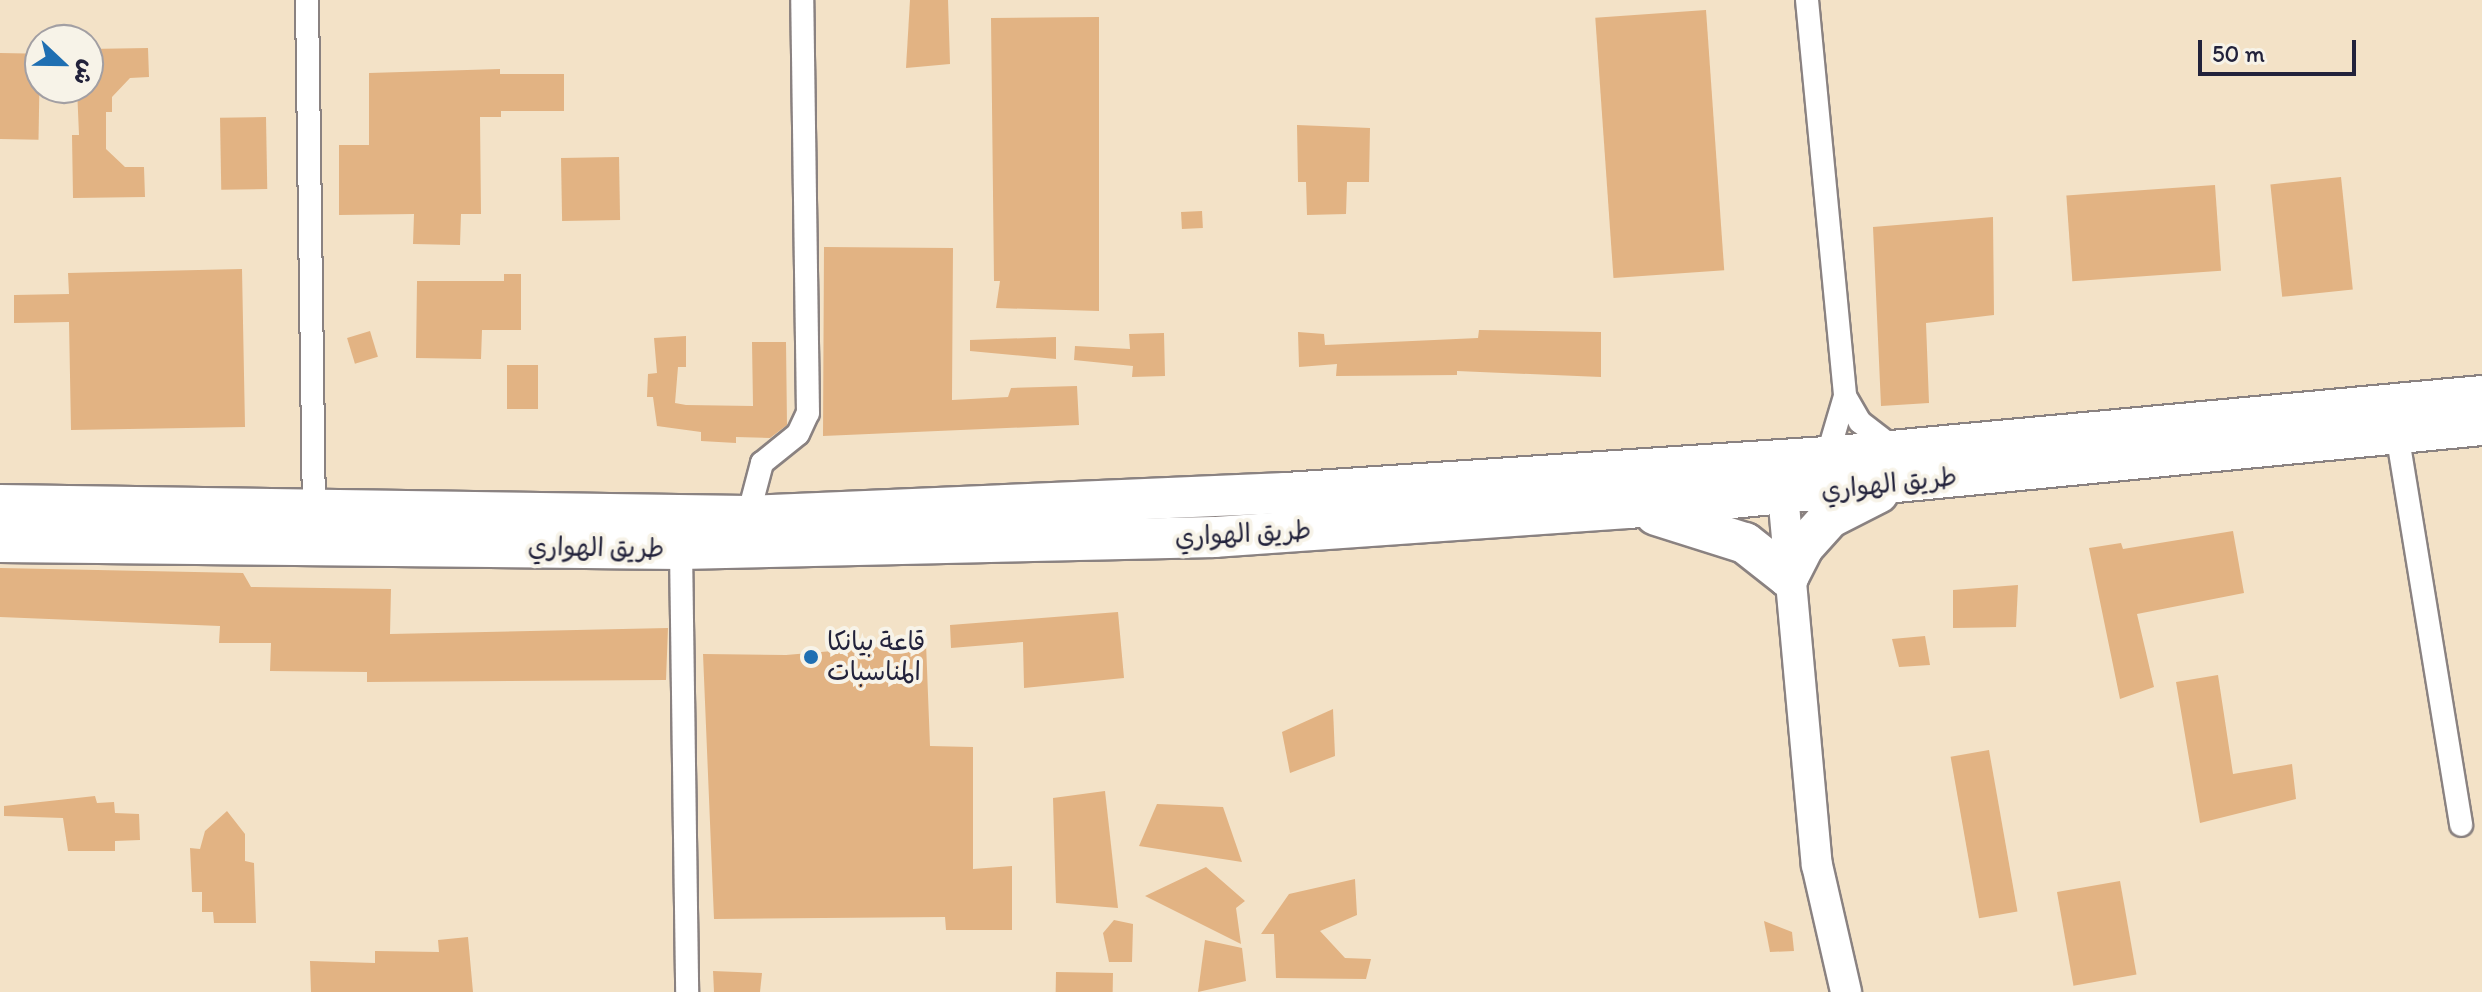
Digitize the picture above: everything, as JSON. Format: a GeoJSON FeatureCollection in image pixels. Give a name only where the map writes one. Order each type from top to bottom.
{"type":"FeatureCollection","features":[{"type":"Feature","properties":{"kind":"highway","name":"طريق الهواري"},"geometry":{"type":"LineString","coordinates":[[0,505],[748,516],[862,526],[1215,537],[1783,494],[1902,466],[2482,396]]}},
{"type":"Feature","properties":{"kind":"highway","name":"طريق الهواري"},"geometry":{"type":"LineString","coordinates":[[0,542],[681,549],[862,526],[1286,493],[1827,457],[1902,466],[2482,425]]}},
{"type":"Feature","properties":{"kind":"highway"},"geometry":{"type":"LineString","coordinates":[[1629,508],[1729,536],[1761,552],[1788,577],[1803,547],[1829,518],[1902,466]]}},
{"type":"Feature","properties":{"kind":"street"},"geometry":{"type":"LineString","coordinates":[[307,0],[314,512]]}},
{"type":"Feature","properties":{"kind":"street"},"geometry":{"type":"LineString","coordinates":[[748,516],[762,463],[798,434],[808,413],[802,0]]}},
{"type":"Feature","properties":{"kind":"street"},"geometry":{"type":"LineString","coordinates":[[1807,0],[1845,396],[1827,457]]}},
{"type":"Feature","properties":{"kind":"street"},"geometry":{"type":"LineString","coordinates":[[1845,396],[1860,422],[1902,466]]}},
{"type":"Feature","properties":{"kind":"street"},"geometry":{"type":"LineString","coordinates":[[2397,433],[2461,825]]}},
{"type":"Feature","properties":{"kind":"street"},"geometry":{"type":"LineString","coordinates":[[1783,494],[1788,577],[1817,865],[1846,992]]}},
{"type":"Feature","properties":{"kind":"street"},"geometry":{"type":"LineString","coordinates":[[681,549],[687,992]]}},
{"type":"Feature","properties":{"kind":"building"},"geometry":{"type":"Polygon","coordinates":[[[910,0],[948,0],[950,64],[906,68],[910,0]]]}},
{"type":"Feature","properties":{"kind":"building"},"geometry":{"type":"Polygon","coordinates":[[[1706,10],[1724,270],[1613,278],[1595,18],[1706,10]]]}},
{"type":"Feature","properties":{"kind":"building"},"geometry":{"type":"Polygon","coordinates":[[[1099,17],[1099,311],[996,308],[1000,281],[994,281],[991,18],[1099,17]]]}},
{"type":"Feature","properties":{"kind":"building"},"geometry":{"type":"Polygon","coordinates":[[[148,48],[149,77],[130,78],[112,97],[112,112],[106,112],[106,149],[125,167],[144,167],[145,197],[73,198],[72,135],[79,135],[78,104],[104,104],[104,49],[148,48]]]}},
{"type":"Feature","properties":{"kind":"building"},"geometry":{"type":"Polygon","coordinates":[[[0,53],[24,53],[24,104],[39,104],[38,140],[0,139],[0,53]]]}},
{"type":"Feature","properties":{"kind":"building"},"geometry":{"type":"Polygon","coordinates":[[[500,69],[500,74],[564,74],[564,111],[501,111],[501,117],[480,117],[481,214],[461,214],[460,245],[413,244],[414,214],[339,215],[339,145],[369,145],[369,73],[500,69]]]}},
{"type":"Feature","properties":{"kind":"building"},"geometry":{"type":"Polygon","coordinates":[[[266,117],[267,189],[221,190],[220,118],[266,117]]]}},
{"type":"Feature","properties":{"kind":"building"},"geometry":{"type":"Polygon","coordinates":[[[1297,125],[1370,128],[1369,182],[1347,182],[1346,214],[1307,215],[1306,182],[1298,182],[1297,125]]]}},
{"type":"Feature","properties":{"kind":"building"},"geometry":{"type":"Polygon","coordinates":[[[619,157],[620,220],[562,221],[561,158],[619,157]]]}},
{"type":"Feature","properties":{"kind":"building"},"geometry":{"type":"Polygon","coordinates":[[[2341,177],[2353,289],[2282,297],[2270,184],[2341,177]]]}},
{"type":"Feature","properties":{"kind":"building"},"geometry":{"type":"Polygon","coordinates":[[[2215,185],[2221,271],[2072,281],[2066,195],[2215,185]]]}},
{"type":"Feature","properties":{"kind":"building"},"geometry":{"type":"Polygon","coordinates":[[[1202,211],[1203,228],[1182,229],[1181,212],[1202,211]]]}},
{"type":"Feature","properties":{"kind":"building"},"geometry":{"type":"Polygon","coordinates":[[[1993,217],[1994,315],[1926,323],[1929,403],[1881,406],[1873,227],[1993,217]]]}},
{"type":"Feature","properties":{"kind":"building"},"geometry":{"type":"Polygon","coordinates":[[[824,247],[953,248],[952,400],[1008,397],[1011,388],[1077,386],[1079,425],[823,436],[824,247]]]}},
{"type":"Feature","properties":{"kind":"building"},"geometry":{"type":"Polygon","coordinates":[[[242,269],[245,427],[71,430],[69,322],[14,323],[14,295],[69,294],[68,273],[242,269]]]}},
{"type":"Feature","properties":{"kind":"building"},"geometry":{"type":"Polygon","coordinates":[[[504,274],[521,274],[521,330],[482,330],[481,359],[416,358],[417,281],[504,281],[504,274]]]}},
{"type":"Feature","properties":{"kind":"building"},"geometry":{"type":"Polygon","coordinates":[[[1479,330],[1601,332],[1601,377],[1457,371],[1457,375],[1336,376],[1337,364],[1299,367],[1298,332],[1324,334],[1325,345],[1478,338],[1479,330]]]}},
{"type":"Feature","properties":{"kind":"building"},"geometry":{"type":"Polygon","coordinates":[[[370,331],[378,357],[355,364],[347,338],[370,331]]]}},
{"type":"Feature","properties":{"kind":"building"},"geometry":{"type":"Polygon","coordinates":[[[1164,333],[1165,376],[1132,377],[1133,366],[1074,360],[1075,346],[1130,349],[1129,334],[1164,333]]]}},
{"type":"Feature","properties":{"kind":"building"},"geometry":{"type":"Polygon","coordinates":[[[686,336],[686,367],[678,367],[675,403],[686,405],[753,406],[752,342],[786,342],[787,425],[770,438],[736,437],[736,443],[701,441],[701,432],[657,426],[653,397],[647,397],[648,374],[657,373],[654,338],[686,336]]]}},
{"type":"Feature","properties":{"kind":"building"},"geometry":{"type":"Polygon","coordinates":[[[1056,337],[1056,359],[970,351],[970,340],[1056,337]]]}},
{"type":"Feature","properties":{"kind":"building"},"geometry":{"type":"Polygon","coordinates":[[[507,365],[538,365],[538,409],[507,409],[507,365]]]}},
{"type":"Feature","properties":{"kind":"building"},"geometry":{"type":"Polygon","coordinates":[[[2233,531],[2244,593],[2137,614],[2154,687],[2120,699],[2089,548],[2121,543],[2123,549],[2233,531]]]}},
{"type":"Feature","properties":{"kind":"building"},"geometry":{"type":"Polygon","coordinates":[[[0,568],[243,573],[251,587],[391,589],[390,634],[668,628],[666,680],[367,682],[367,672],[270,671],[271,643],[219,643],[220,626],[0,617],[0,568]]]}},
{"type":"Feature","properties":{"kind":"building"},"geometry":{"type":"Polygon","coordinates":[[[2018,585],[2016,627],[1953,628],[1953,590],[2018,585]]]}},
{"type":"Feature","properties":{"kind":"building"},"geometry":{"type":"Polygon","coordinates":[[[1118,612],[1124,678],[1024,688],[1023,642],[951,648],[950,625],[1118,612]]]}},
{"type":"Feature","properties":{"kind":"building"},"geometry":{"type":"Polygon","coordinates":[[[1925,636],[1930,665],[1899,667],[1892,639],[1925,636]]]}},
{"type":"Feature","properties":{"kind":"building"},"geometry":{"type":"Polygon","coordinates":[[[926,643],[930,746],[973,747],[973,869],[1012,866],[1012,930],[946,930],[945,917],[714,919],[703,654],[786,655],[926,643]]]}},
{"type":"Feature","properties":{"kind":"building"},"geometry":{"type":"Polygon","coordinates":[[[2218,675],[2233,774],[2292,764],[2296,799],[2200,823],[2176,682],[2218,675]]]}},
{"type":"Feature","properties":{"kind":"building"},"geometry":{"type":"Polygon","coordinates":[[[1333,709],[1335,756],[1290,773],[1282,732],[1333,709]]]}},
{"type":"Feature","properties":{"kind":"building"},"geometry":{"type":"Polygon","coordinates":[[[1989,750],[2017,912],[1979,918],[1951,757],[1989,750]]]}},
{"type":"Feature","properties":{"kind":"building"},"geometry":{"type":"Polygon","coordinates":[[[1105,791],[1118,908],[1056,903],[1053,798],[1105,791]]]}},
{"type":"Feature","properties":{"kind":"building"},"geometry":{"type":"Polygon","coordinates":[[[95,796],[97,803],[114,802],[115,813],[139,814],[140,840],[115,841],[115,851],[68,851],[63,818],[4,816],[4,806],[95,796]]]}},
{"type":"Feature","properties":{"kind":"building"},"geometry":{"type":"Polygon","coordinates":[[[1157,804],[1223,807],[1242,862],[1139,846],[1157,804]]]}},
{"type":"Feature","properties":{"kind":"building"},"geometry":{"type":"Polygon","coordinates":[[[227,811],[245,834],[245,861],[254,863],[256,923],[214,923],[213,912],[202,912],[202,892],[192,892],[190,848],[200,849],[205,831],[227,811]]]}},
{"type":"Feature","properties":{"kind":"building"},"geometry":{"type":"Polygon","coordinates":[[[1206,867],[1245,901],[1236,908],[1241,944],[1145,896],[1206,867]]]}},
{"type":"Feature","properties":{"kind":"building"},"geometry":{"type":"Polygon","coordinates":[[[1355,879],[1357,915],[1320,931],[1345,958],[1371,959],[1366,979],[1276,978],[1274,934],[1261,934],[1289,894],[1355,879]]]}},
{"type":"Feature","properties":{"kind":"building"},"geometry":{"type":"Polygon","coordinates":[[[2120,881],[2136,975],[2073,986],[2057,892],[2120,881]]]}},
{"type":"Feature","properties":{"kind":"building"},"geometry":{"type":"Polygon","coordinates":[[[1114,920],[1133,924],[1132,962],[1109,962],[1103,933],[1114,920]]]}},
{"type":"Feature","properties":{"kind":"building"},"geometry":{"type":"Polygon","coordinates":[[[1764,921],[1792,932],[1794,951],[1770,952],[1764,921]]]}},
{"type":"Feature","properties":{"kind":"building"},"geometry":{"type":"Polygon","coordinates":[[[468,937],[473,992],[311,992],[310,961],[375,963],[375,951],[439,952],[438,940],[468,937]]]}},
{"type":"Feature","properties":{"kind":"building"},"geometry":{"type":"Polygon","coordinates":[[[1205,940],[1242,948],[1246,981],[1198,992],[1205,940]]]}},
{"type":"Feature","properties":{"kind":"building"},"geometry":{"type":"Polygon","coordinates":[[[713,971],[762,973],[760,992],[714,992],[713,971]]]}},
{"type":"Feature","properties":{"kind":"building"},"geometry":{"type":"Polygon","coordinates":[[[1056,972],[1113,973],[1113,992],[1056,992],[1056,972]]]}},
{"type":"Feature","properties":{"kind":"place","name":"قاعة بيانكا المناسبات"},"geometry":{"type":"Point","coordinates":[811,657]}}]}
